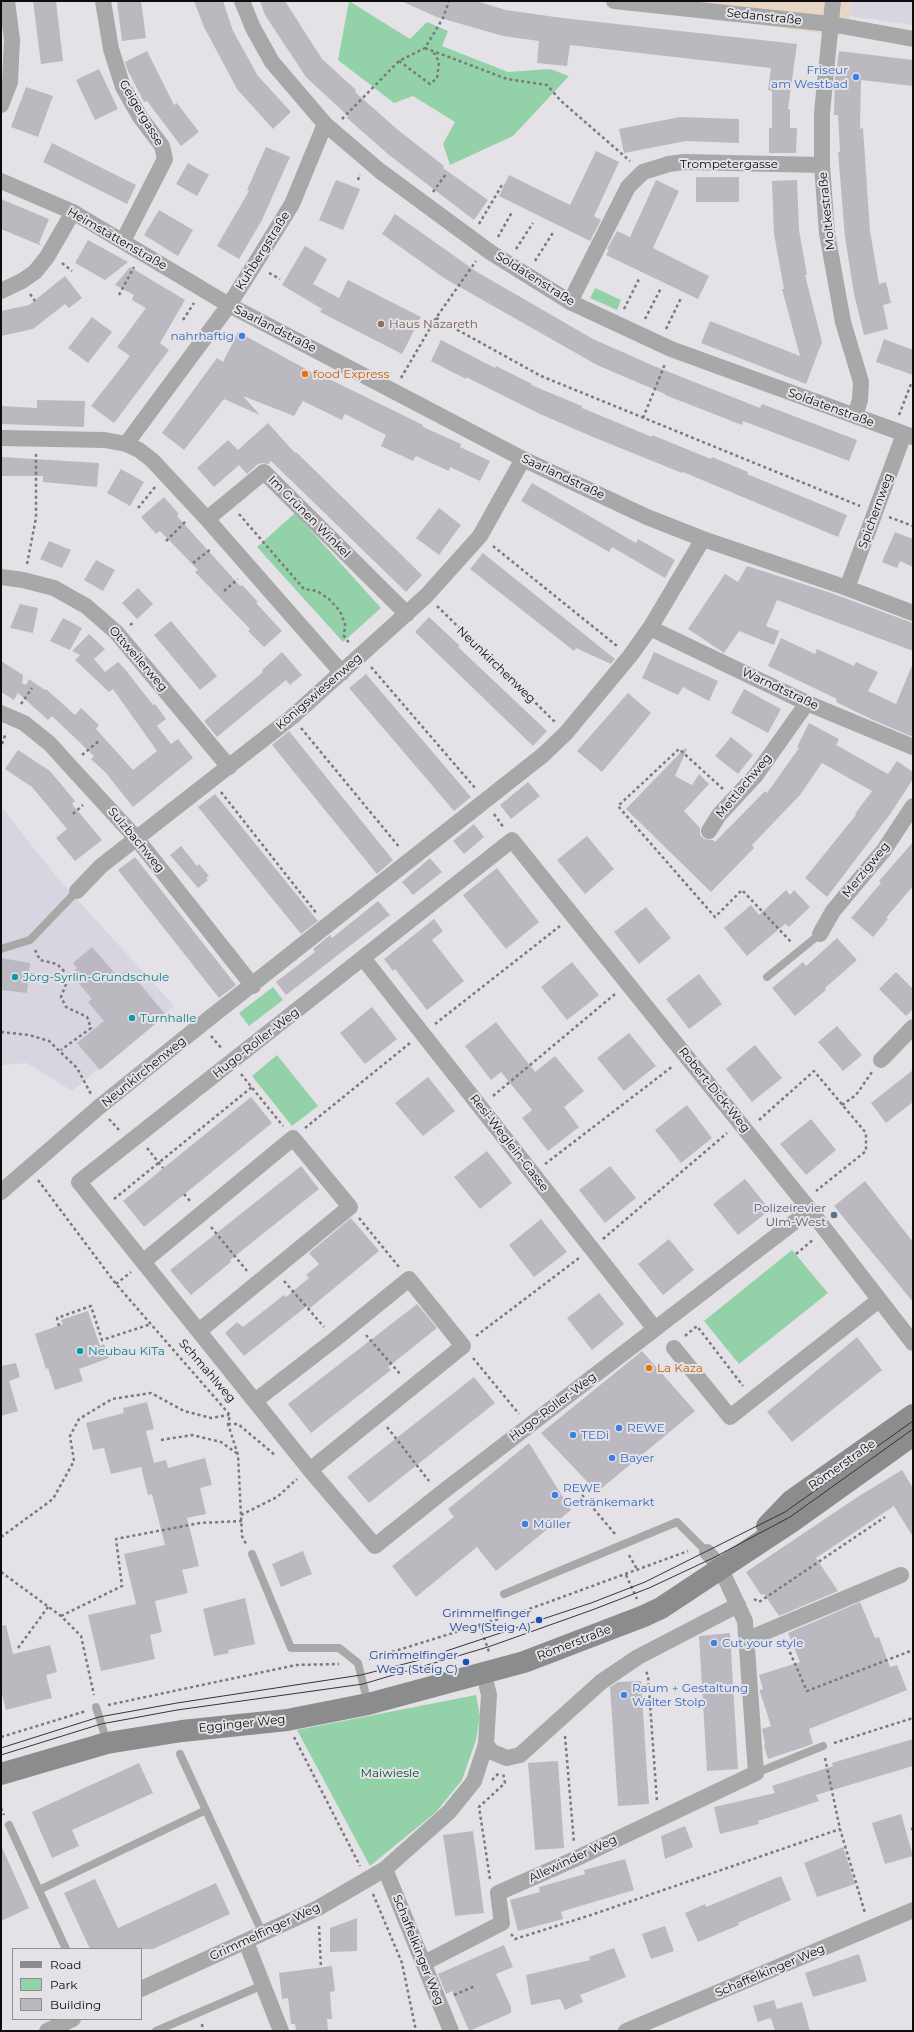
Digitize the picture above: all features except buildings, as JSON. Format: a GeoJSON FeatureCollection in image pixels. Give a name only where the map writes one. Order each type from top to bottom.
{"type":"FeatureCollection","features":[{"type":"Feature","properties":{"kind":"street"},"geometry":{"type":"LineString","coordinates":[[1,105],[10,82],[12,60],[12,40],[8,1]]}},
{"type":"Feature","properties":{"kind":"street","name":"Geigergasse"},"geometry":{"type":"LineString","coordinates":[[103,1],[111,50],[123,87],[140,117],[162,146],[165,159],[123,242]]}},
{"type":"Feature","properties":{"kind":"street","name":"Soldatenstraße"},"geometry":{"type":"LineString","coordinates":[[242,1],[253,28],[272,62],[329,127],[380,170],[487,250],[570,302],[665,347],[903,434]]}},
{"type":"Feature","properties":{"kind":"street","name":"Sedanstraße"},"geometry":{"type":"LineString","coordinates":[[614,1],[830,24],[913,39]]}},
{"type":"Feature","properties":{"kind":"street","name":"Moltkestraße"},"geometry":{"type":"LineString","coordinates":[[833,1],[822,113],[822,165],[827,234],[843,322],[861,382],[860,400],[855,416]]}},
{"type":"Feature","properties":{"kind":"street","name":"Kuhbergstraße"},"geometry":{"type":"LineString","coordinates":[[126,444],[230,305],[292,204],[329,127]]}},
{"type":"Feature","properties":{"kind":"street","name":"Trompetergasse"},"geometry":{"type":"LineString","coordinates":[[570,302],[628,187],[643,172],[669,164],[684,162],[822,165]]}},
{"type":"Feature","properties":{"kind":"street","name":"Heimstättenstraße"},"geometry":{"type":"LineString","coordinates":[[1,181],[73,212],[230,305]]}},
{"type":"Feature","properties":{"kind":"street"},"geometry":{"type":"LineString","coordinates":[[1,291],[22,281],[35,272],[47,257],[73,212]]}},
{"type":"Feature","properties":{"kind":"street","name":"Saarlandstraße"},"geometry":{"type":"LineString","coordinates":[[230,305],[523,459],[647,517],[703,539],[847,588],[913,613]]}},
{"type":"Feature","properties":{"kind":"street","name":"Spichernweg"},"geometry":{"type":"LineString","coordinates":[[847,588],[876,512],[903,434]]}},
{"type":"Feature","properties":{"kind":"street"},"geometry":{"type":"LineString","coordinates":[[1,438],[105,440],[126,444],[139,450],[165,474],[203,514],[342,673]]}},
{"type":"Feature","properties":{"kind":"street","name":"Königswiesenweg"},"geometry":{"type":"LineString","coordinates":[[77,891],[101,866],[230,767],[292,717],[426,596],[480,536],[523,459]]}},
{"type":"Feature","properties":{"kind":"street","name":"Im Grünen Winkel"},"geometry":{"type":"LineString","coordinates":[[203,514],[228,502],[264,472],[407,614]]}},
{"type":"Feature","properties":{"kind":"street","name":"Neunkirchenweg"},"geometry":{"type":"LineString","coordinates":[[1,1192],[100,1107],[202,1024],[328,927],[543,755],[566,733],[630,656],[650,628],[703,539]]}},
{"type":"Feature","properties":{"kind":"street","name":"Ottweilerweg"},"geometry":{"type":"LineString","coordinates":[[1,577],[23,580],[54,588],[86,606],[116,632],[230,767]]}},
{"type":"Feature","properties":{"kind":"street","name":"Warndtstraße"},"geometry":{"type":"LineString","coordinates":[[650,628],[807,703],[913,747]]}},
{"type":"Feature","properties":{"kind":"street","name":"Mettlachweg"},"geometry":{"type":"LineString","coordinates":[[709,831],[719,815],[756,775],[807,703]]}},
{"type":"Feature","properties":{"kind":"street","name":"Sulzbachweg"},"geometry":{"type":"LineString","coordinates":[[1,713],[24,723],[50,744],[136,838],[253,986]]}},
{"type":"Feature","properties":{"kind":"street","name":"Merzigweg"},"geometry":{"type":"LineString","coordinates":[[820,934],[833,911],[884,850],[913,806]]}},
{"type":"Feature","properties":{"kind":"street","name":"Robert-Dick-Weg"},"geometry":{"type":"LineString","coordinates":[[512,840],[807,1206],[913,1343]]}},
{"type":"Feature","properties":{"kind":"street","name":"Hugo-Roller-Weg"},"geometry":{"type":"LineString","coordinates":[[512,840],[232,1063],[79,1182],[144,1261],[310,1470],[375,1546],[440,1494],[655,1329],[807,1206]]}},
{"type":"Feature","properties":{"kind":"street","name":"Resi-Weglein-Gasse"},"geometry":{"type":"LineString","coordinates":[[363,958],[655,1329]]}},
{"type":"Feature","properties":{"kind":"street"},"geometry":{"type":"LineString","coordinates":[[881,1060],[913,1027]]}},
{"type":"Feature","properties":{"kind":"street"},"geometry":{"type":"LineString","coordinates":[[144,1261],[293,1138],[350,1207],[199,1331]]}},
{"type":"Feature","properties":{"kind":"street"},"geometry":{"type":"LineString","coordinates":[[255,1401],[334,1340],[409,1279],[463,1346],[310,1470]]}},
{"type":"Feature","properties":{"kind":"street"},"geometry":{"type":"LineString","coordinates":[[679,1342],[730,1417],[880,1300]]}},
{"type":"Feature","properties":{"kind":"street","name":"Römerstraße"},"geometry":{"type":"LineString","coordinates":[[490,1672],[524,1662],[644,1616],[660,1608],[710,1555],[758,1534],[791,1501],[913,1415]]}},
{"type":"Feature","properties":{"kind":"street","name":"Römerstraße"},"geometry":{"type":"LineString","coordinates":[[710,1555],[794,1520],[913,1435]]}},
{"type":"Feature","properties":{"kind":"street"},"geometry":{"type":"LineString","coordinates":[[710,1555],[738,1605],[745,1621],[756,1773]]}},
{"type":"Feature","properties":{"kind":"street"},"geometry":{"type":"LineString","coordinates":[[746,1640],[901,1576]]}},
{"type":"Feature","properties":{"kind":"street"},"geometry":{"type":"LineString","coordinates":[[486,1744],[492,1752],[507,1758],[520,1755],[601,1682],[638,1658],[738,1605]]}},
{"type":"Feature","properties":{"kind":"street"},"geometry":{"type":"LineString","coordinates":[[385,1869],[449,1812],[474,1781],[486,1744],[490,1672]]}},
{"type":"Feature","properties":{"kind":"street","name":"Egginger Weg"},"geometry":{"type":"LineString","coordinates":[[1,1774],[107,1743],[182,1731],[287,1720],[368,1704],[490,1672]]}},
{"type":"Feature","properties":{"kind":"street","name":"Allewinder Weg"},"geometry":{"type":"LineString","coordinates":[[498,1893],[575,1859],[658,1818],[756,1773]]}},
{"type":"Feature","properties":{"kind":"street","name":"Grimmelfinger Weg"},"geometry":{"type":"LineString","coordinates":[[142,1989],[318,1908],[385,1869]]}},
{"type":"Feature","properties":{"kind":"street","name":"Schaffelkinger Weg"},"geometry":{"type":"LineString","coordinates":[[385,1869],[451,2031]]}},
{"type":"Feature","properties":{"kind":"street"},"geometry":{"type":"LineString","coordinates":[[424,1963],[502,1923],[498,1893]]}},
{"type":"Feature","properties":{"kind":"street","name":"Schaffelkinger Weg"},"geometry":{"type":"LineString","coordinates":[[626,2031],[913,1910]]}},
{"type":"Feature","properties":{"kind":"street"},"geometry":{"type":"LineString","coordinates":[[246,1942],[281,2031]]}},
{"type":"Feature","properties":{"kind":"street"},"geometry":{"type":"LineString","coordinates":[[47,2031],[71,2020]]}},
{"type":"Feature","properties":{"kind":"lane"},"geometry":{"type":"LineString","coordinates":[[1,949],[30,940],[77,891]]}},
{"type":"Feature","properties":{"kind":"lane"},"geometry":{"type":"LineString","coordinates":[[767,977],[820,934]]}},
{"type":"Feature","properties":{"kind":"lane"},"geometry":{"type":"LineString","coordinates":[[504,1594],[677,1522],[710,1555]]}},
{"type":"Feature","properties":{"kind":"lane"},"geometry":{"type":"LineString","coordinates":[[252,1554],[291,1648],[339,1648],[358,1663],[368,1704]]}},
{"type":"Feature","properties":{"kind":"lane"},"geometry":{"type":"LineString","coordinates":[[96,1707],[107,1743]]}},
{"type":"Feature","properties":{"kind":"lane","name":"Allewinder Weg"},"geometry":{"type":"LineString","coordinates":[[756,1773],[823,1746]]}},
{"type":"Feature","properties":{"kind":"lane"},"geometry":{"type":"LineString","coordinates":[[180,1754],[263,1934]]}},
{"type":"Feature","properties":{"kind":"lane"},"geometry":{"type":"LineString","coordinates":[[39,1890],[206,1810]]}},
{"type":"Feature","properties":{"kind":"lane"},"geometry":{"type":"LineString","coordinates":[[9,1825],[66,1948]]}},
{"type":"Feature","properties":{"kind":"lane"},"geometry":{"type":"LineString","coordinates":[[156,2031],[263,1984]]}},
{"type":"Feature","properties":{"kind":"path"},"geometry":{"type":"LineString","coordinates":[[329,127],[398,61],[425,48],[442,18],[449,1]]}},
{"type":"Feature","properties":{"kind":"path"},"geometry":{"type":"LineString","coordinates":[[398,61],[430,84],[437,78],[439,62],[435,54],[425,48]]}},
{"type":"Feature","properties":{"kind":"path"},"geometry":{"type":"LineString","coordinates":[[425,48],[507,79],[547,85],[561,101],[643,172]]}},
{"type":"Feature","properties":{"kind":"path"},"geometry":{"type":"LineString","coordinates":[[425,204],[446,174]]}},
{"type":"Feature","properties":{"kind":"path"},"geometry":{"type":"LineString","coordinates":[[471,238],[502,185]]}},
{"type":"Feature","properties":{"kind":"path"},"geometry":{"type":"LineString","coordinates":[[394,390],[436,318],[487,250],[512,212]]}},
{"type":"Feature","properties":{"kind":"path"},"geometry":{"type":"LineString","coordinates":[[507,262],[533,223]]}},
{"type":"Feature","properties":{"kind":"path"},"geometry":{"type":"LineString","coordinates":[[526,274],[554,232]]}},
{"type":"Feature","properties":{"kind":"path"},"geometry":{"type":"LineString","coordinates":[[119,295],[142,253]]}},
{"type":"Feature","properties":{"kind":"path"},"geometry":{"type":"LineString","coordinates":[[616,324],[640,279]]}},
{"type":"Feature","properties":{"kind":"path"},"geometry":{"type":"LineString","coordinates":[[637,334],[661,288]]}},
{"type":"Feature","properties":{"kind":"path"},"geometry":{"type":"LineString","coordinates":[[183,320],[203,289]]}},
{"type":"Feature","properties":{"kind":"path"},"geometry":{"type":"LineString","coordinates":[[643,418],[681,298]]}},
{"type":"Feature","properties":{"kind":"path"},"geometry":{"type":"LineString","coordinates":[[436,318],[541,376],[913,526]]}},
{"type":"Feature","properties":{"kind":"path"},"geometry":{"type":"LineString","coordinates":[[903,434],[911,384]]}},
{"type":"Feature","properties":{"kind":"path"},"geometry":{"type":"LineString","coordinates":[[23,580],[36,518],[36,439]]}},
{"type":"Feature","properties":{"kind":"path"},"geometry":{"type":"LineString","coordinates":[[138,508],[165,474]]}},
{"type":"Feature","properties":{"kind":"path"},"geometry":{"type":"LineString","coordinates":[[228,502],[304,589],[317,591],[329,599],[340,611],[345,624],[344,636],[485,800],[512,840]]}},
{"type":"Feature","properties":{"kind":"path"},"geometry":{"type":"LineString","coordinates":[[166,541],[203,514]]}},
{"type":"Feature","properties":{"kind":"path"},"geometry":{"type":"LineString","coordinates":[[480,536],[630,656]]}},
{"type":"Feature","properties":{"kind":"path"},"geometry":{"type":"LineString","coordinates":[[193,563],[224,538]]}},
{"type":"Feature","properties":{"kind":"path","name":"Neunkirchenweg"},"geometry":{"type":"LineString","coordinates":[[426,596],[566,733]]}},
{"type":"Feature","properties":{"kind":"path"},"geometry":{"type":"LineString","coordinates":[[292,717],[410,861]]}},
{"type":"Feature","properties":{"kind":"path"},"geometry":{"type":"LineString","coordinates":[[69,765],[100,740]]}},
{"type":"Feature","properties":{"kind":"path"},"geometry":{"type":"LineString","coordinates":[[734,799],[679,749],[618,806],[715,917],[742,890],[799,950]]}},
{"type":"Feature","properties":{"kind":"path"},"geometry":{"type":"LineString","coordinates":[[212,780],[328,927]]}},
{"type":"Feature","properties":{"kind":"path"},"geometry":{"type":"LineString","coordinates":[[307,1127],[423,1033],[573,916]]}},
{"type":"Feature","properties":{"kind":"path"},"geometry":{"type":"LineString","coordinates":[[30,940],[40,960],[57,964],[69,976],[61,997],[66,1007],[87,1017],[91,1028],[61,1050]]}},
{"type":"Feature","properties":{"kind":"path"},"geometry":{"type":"LineString","coordinates":[[481,1107],[627,983]]}},
{"type":"Feature","properties":{"kind":"path"},"geometry":{"type":"LineString","coordinates":[[202,1024],[293,1138]]}},
{"type":"Feature","properties":{"kind":"path"},"geometry":{"type":"LineString","coordinates":[[1,1032],[30,1034],[49,1041],[61,1050],[78,1068],[100,1107],[163,1168]]}},
{"type":"Feature","properties":{"kind":"path"},"geometry":{"type":"LineString","coordinates":[[533,1173],[686,1056]]}},
{"type":"Feature","properties":{"kind":"path"},"geometry":{"type":"LineString","coordinates":[[842,1105],[856,1095],[881,1060]]}},
{"type":"Feature","properties":{"kind":"path"},"geometry":{"type":"LineString","coordinates":[[478,1334],[592,1248],[814,1071],[866,1133],[866,1151],[807,1206]]}},
{"type":"Feature","properties":{"kind":"path"},"geometry":{"type":"LineString","coordinates":[[101,1209],[252,1088]]}},
{"type":"Feature","properties":{"kind":"path","name":"Schmahlweg"},"geometry":{"type":"LineString","coordinates":[[29,1169],[116,1284],[230,1415],[228,1424]]}},
{"type":"Feature","properties":{"kind":"path"},"geometry":{"type":"LineString","coordinates":[[350,1207],[409,1279]]}},
{"type":"Feature","properties":{"kind":"path"},"geometry":{"type":"LineString","coordinates":[[201,1215],[258,1284]]}},
{"type":"Feature","properties":{"kind":"path"},"geometry":{"type":"LineString","coordinates":[[796,1254],[814,1238]]}},
{"type":"Feature","properties":{"kind":"path"},"geometry":{"type":"LineString","coordinates":[[274,1270],[334,1340]]}},
{"type":"Feature","properties":{"kind":"path"},"geometry":{"type":"LineString","coordinates":[[59,1326],[57,1318],[91,1306],[102,1340],[151,1324]]}},
{"type":"Feature","properties":{"kind":"path"},"geometry":{"type":"LineString","coordinates":[[355,1322],[411,1388]]}},
{"type":"Feature","properties":{"kind":"path"},"geometry":{"type":"LineString","coordinates":[[679,1342],[697,1326],[754,1399]]}},
{"type":"Feature","properties":{"kind":"path"},"geometry":{"type":"LineString","coordinates":[[463,1346],[528,1426]]}},
{"type":"Feature","properties":{"kind":"path"},"geometry":{"type":"LineString","coordinates":[[1,1537],[53,1498],[74,1461],[70,1436],[79,1419],[112,1399],[151,1393],[184,1411],[211,1418],[230,1415]]}},
{"type":"Feature","properties":{"kind":"path"},"geometry":{"type":"LineString","coordinates":[[378,1415],[440,1494]]}},
{"type":"Feature","properties":{"kind":"path"},"geometry":{"type":"LineString","coordinates":[[252,1554],[242,1536],[238,1455],[228,1424],[238,1424],[278,1457]]}},
{"type":"Feature","properties":{"kind":"path"},"geometry":{"type":"LineString","coordinates":[[161,1440],[192,1435],[221,1442],[238,1455]]}},
{"type":"Feature","properties":{"kind":"path"},"geometry":{"type":"LineString","coordinates":[[241,1515],[277,1497],[310,1470]]}},
{"type":"Feature","properties":{"kind":"path"},"geometry":{"type":"LineString","coordinates":[[582,1495],[592,1507]]}},
{"type":"Feature","properties":{"kind":"path"},"geometry":{"type":"LineString","coordinates":[[752,1598],[759,1602],[885,1517]]}},
{"type":"Feature","properties":{"kind":"path"},"geometry":{"type":"LineString","coordinates":[[61,1616],[122,1586],[116,1539],[200,1523],[242,1521]]}},
{"type":"Feature","properties":{"kind":"path"},"geometry":{"type":"LineString","coordinates":[[1,1736],[96,1707],[296,1666],[358,1663],[480,1626],[638,1571],[710,1555]]}},
{"type":"Feature","properties":{"kind":"path"},"geometry":{"type":"LineString","coordinates":[[635,1565],[638,1571]]}},
{"type":"Feature","properties":{"kind":"path"},"geometry":{"type":"LineString","coordinates":[[1,1572],[61,1616],[80,1636],[96,1707]]}},
{"type":"Feature","properties":{"kind":"path"},"geometry":{"type":"LineString","coordinates":[[626,1575],[644,1616]]}},
{"type":"Feature","properties":{"kind":"path"},"geometry":{"type":"LineString","coordinates":[[18,1648],[48,1607]]}},
{"type":"Feature","properties":{"kind":"path"},"geometry":{"type":"LineString","coordinates":[[480,1626],[490,1672]]}},
{"type":"Feature","properties":{"kind":"path"},"geometry":{"type":"LineString","coordinates":[[779,1626],[807,1691],[913,1650]]}},
{"type":"Feature","properties":{"kind":"path"},"geometry":{"type":"LineString","coordinates":[[648,1675],[658,1818]]}},
{"type":"Feature","properties":{"kind":"path"},"geometry":{"type":"LineString","coordinates":[[870,1929],[840,1829],[823,1746],[913,1718]]}},
{"type":"Feature","properties":{"kind":"path"},"geometry":{"type":"LineString","coordinates":[[292,1733],[367,1879],[402,1963],[416,2031]]}},
{"type":"Feature","properties":{"kind":"path"},"geometry":{"type":"LineString","coordinates":[[565,1736],[575,1859]]}},
{"type":"Feature","properties":{"kind":"path"},"geometry":{"type":"LineString","coordinates":[[498,1893],[490,1882],[479,1807],[505,1783],[502,1770]]}},
{"type":"Feature","properties":{"kind":"path"},"geometry":{"type":"LineString","coordinates":[[502,1923],[515,1939],[594,1914],[840,1829]]}},
{"type":"Feature","properties":{"kind":"path"},"geometry":{"type":"LineString","coordinates":[[318,1908],[320,1968]]}},
{"type":"Feature","properties":{"kind":"path"},"geometry":{"type":"LineString","coordinates":[[439,2001],[475,1986]]}},
{"type":"Feature","properties":{"kind":"shaded area"},"geometry":{"type":"Polygon","coordinates":[[[597,1],[852,1],[850,16],[840,36],[597,1]]]}},
{"type":"Feature","properties":{"kind":"shaded area"},"geometry":{"type":"Polygon","coordinates":[[[852,1],[913,1],[913,25],[850,16],[852,1]]]}},
{"type":"Feature","properties":{"kind":"shaded area"},"geometry":{"type":"Polygon","coordinates":[[[1,806],[54,874],[174,1006],[72,1091],[27,1063],[1,1065],[1,806]]]}},
{"type":"Feature","properties":{"kind":"green space"},"geometry":{"type":"Polygon","coordinates":[[[349,1],[410,39],[427,22],[448,31],[442,46],[508,72],[550,69],[569,76],[513,136],[450,165],[443,144],[455,122],[413,96],[394,103],[338,60],[349,1]]]}},
{"type":"Feature","properties":{"kind":"green space"},"geometry":{"type":"Polygon","coordinates":[[[595,288],[621,300],[617,310],[590,298],[595,288]]]}},
{"type":"Feature","properties":{"kind":"green space"},"geometry":{"type":"Polygon","coordinates":[[[295,513],[381,608],[343,642],[257,547],[295,513]]]}},
{"type":"Feature","properties":{"kind":"green space"},"geometry":{"type":"Polygon","coordinates":[[[273,987],[283,1000],[249,1026],[239,1013],[273,987]]]}},
{"type":"Feature","properties":{"kind":"green space"},"geometry":{"type":"Polygon","coordinates":[[[277,1055],[318,1106],[292,1126],[252,1076],[277,1055]]]}},
{"type":"Feature","properties":{"kind":"green space"},"geometry":{"type":"Polygon","coordinates":[[[792,1250],[828,1293],[739,1364],[704,1321],[792,1250]]]}},
{"type":"Feature","properties":{"kind":"green space","name":"Maiwiesle"},"geometry":{"type":"Polygon","coordinates":[[[476,1695],[480,1716],[476,1740],[462,1780],[436,1812],[370,1866],[297,1730],[476,1695]]]}},
{"type":"Feature","properties":{"kind":"tram line"},"geometry":{"type":"LineString","coordinates":[[1,1748],[99,1717],[177,1703],[361,1675],[416,1661],[591,1603],[645,1582],[785,1512],[913,1421]]}},
{"type":"Feature","properties":{"kind":"tram line"},"geometry":{"type":"LineString","coordinates":[[1,1755],[101,1724],[177,1710],[363,1684],[488,1647],[592,1610],[649,1588],[713,1558],[790,1517],[913,1429]]}},
{"type":"Feature","properties":{"kind":"place","name":"Friseur am Westbad"},"geometry":{"type":"Point","coordinates":[856,77]}},
{"type":"Feature","properties":{"kind":"place","name":"Haus Nazareth"},"geometry":{"type":"Point","coordinates":[381,324]}},
{"type":"Feature","properties":{"kind":"place","name":"nahrhaftig"},"geometry":{"type":"Point","coordinates":[242,336]}},
{"type":"Feature","properties":{"kind":"place","name":"food Express"},"geometry":{"type":"Point","coordinates":[305,374]}},
{"type":"Feature","properties":{"kind":"place","name":"Jörg-Syrlin-Grundschule"},"geometry":{"type":"Point","coordinates":[15,977]}},
{"type":"Feature","properties":{"kind":"place","name":"Turnhalle"},"geometry":{"type":"Point","coordinates":[132,1018]}},
{"type":"Feature","properties":{"kind":"place","name":"Polizeirevier Ulm-West"},"geometry":{"type":"Point","coordinates":[834,1215]}},
{"type":"Feature","properties":{"kind":"place","name":"Neubau KiTa"},"geometry":{"type":"Point","coordinates":[80,1351]}},
{"type":"Feature","properties":{"kind":"place","name":"La Kaza"},"geometry":{"type":"Point","coordinates":[649,1368]}},
{"type":"Feature","properties":{"kind":"place","name":"REWE"},"geometry":{"type":"Point","coordinates":[619,1428]}},
{"type":"Feature","properties":{"kind":"place","name":"TEDi"},"geometry":{"type":"Point","coordinates":[573,1435]}},
{"type":"Feature","properties":{"kind":"place","name":"Bayer"},"geometry":{"type":"Point","coordinates":[612,1458]}},
{"type":"Feature","properties":{"kind":"place","name":"REWE Getränkemarkt"},"geometry":{"type":"Point","coordinates":[555,1495]}},
{"type":"Feature","properties":{"kind":"place","name":"Müller"},"geometry":{"type":"Point","coordinates":[525,1524]}},
{"type":"Feature","properties":{"kind":"place","name":"Grimmelfinger Weg (Steig A)"},"geometry":{"type":"Point","coordinates":[539,1620]}},
{"type":"Feature","properties":{"kind":"place","name":"Cut your style"},"geometry":{"type":"Point","coordinates":[714,1643]}},
{"type":"Feature","properties":{"kind":"place","name":"Grimmelfinger Weg (Steig C)"},"geometry":{"type":"Point","coordinates":[466,1662]}},
{"type":"Feature","properties":{"kind":"place","name":"Raum + Gestaltung Walter Stolp"},"geometry":{"type":"Point","coordinates":[624,1695]}}]}
